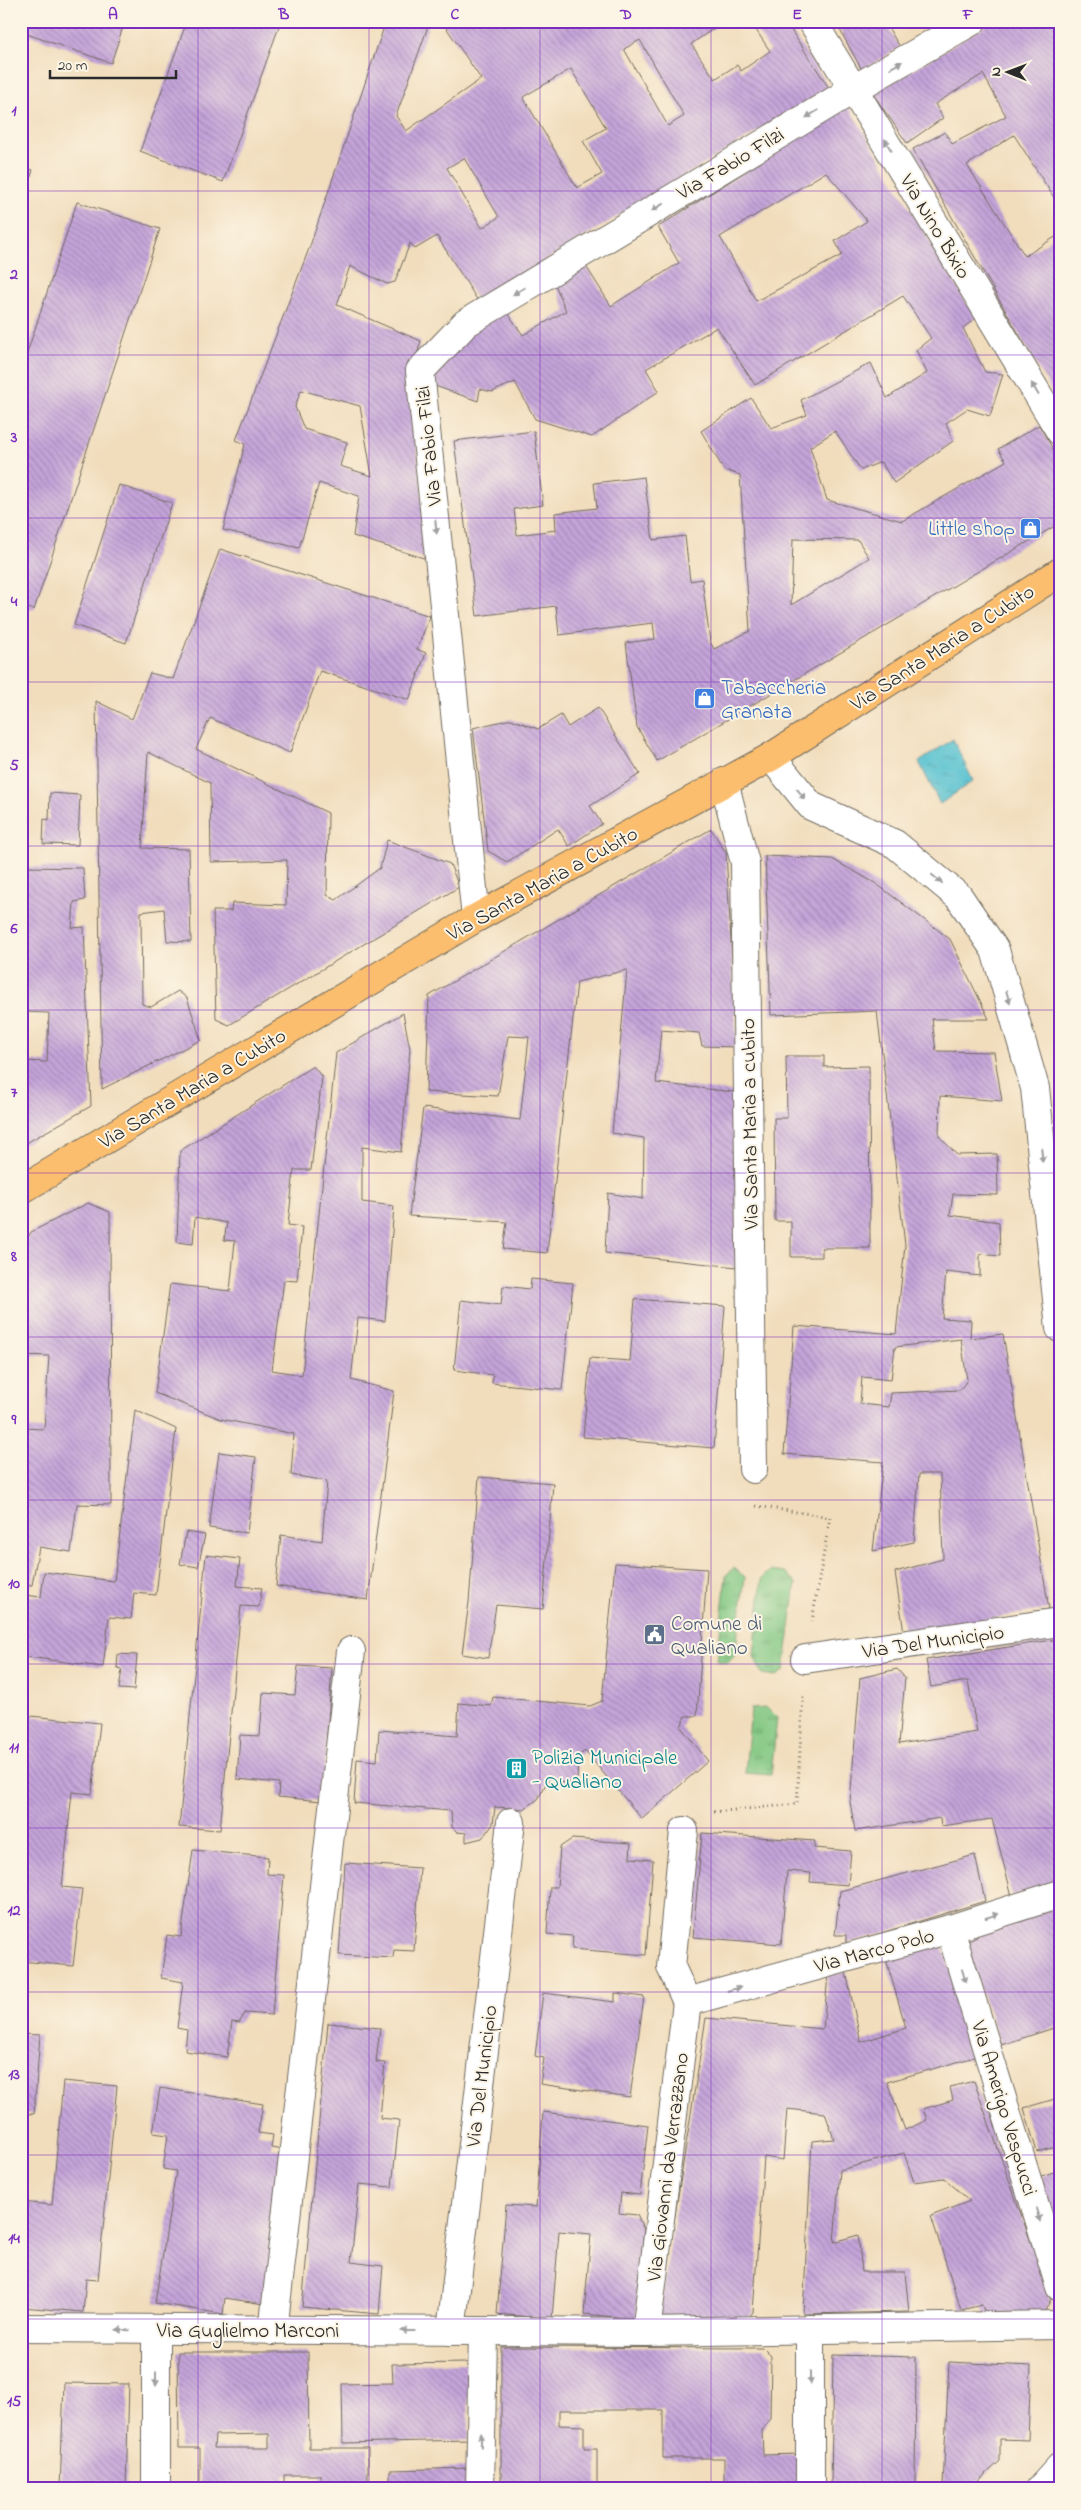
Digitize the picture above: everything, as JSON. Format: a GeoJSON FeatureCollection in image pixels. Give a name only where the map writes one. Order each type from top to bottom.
{"type":"FeatureCollection","features":[{"type":"Feature","properties":{"kind":"main road","name":"Via Santa Maria a Cubito"},"geometry":{"type":"LineString","coordinates":[[21,1190],[476,918],[771,757],[1060,572]]}},
{"type":"Feature","properties":{"kind":"street","name":"Via Nino Bixio"},"geometry":{"type":"LineString","coordinates":[[812,21],[1060,431]]}},
{"type":"Feature","properties":{"kind":"street","name":"Via Fabio Filzi"},"geometry":{"type":"LineString","coordinates":[[476,918],[420,371],[466,323],[854,89],[972,21]]}},
{"type":"Feature","properties":{"kind":"street"},"geometry":{"type":"LineString","coordinates":[[771,757],[811,806],[895,844],[959,897],[995,950],[1035,1088],[1060,1328]]}},
{"type":"Feature","properties":{"kind":"street","name":"Via Santa Maria a cubito"},"geometry":{"type":"LineString","coordinates":[[724,782],[745,863],[753,1469]]}},
{"type":"Feature","properties":{"kind":"street","name":"Via Del Municipio"},"geometry":{"type":"LineString","coordinates":[[805,1659],[1060,1622]]}},
{"type":"Feature","properties":{"kind":"street"},"geometry":{"type":"LineString","coordinates":[[273,2331],[352,1651]]}},
{"type":"Feature","properties":{"kind":"street","name":"Via Del Municipio"},"geometry":{"type":"LineString","coordinates":[[480,2489],[469,2331],[511,1822]]}},
{"type":"Feature","properties":{"kind":"street"},"geometry":{"type":"LineString","coordinates":[[684,1831],[671,1967],[687,2002]]}},
{"type":"Feature","properties":{"kind":"street","name":"Via Marco Polo"},"geometry":{"type":"LineString","coordinates":[[687,2002],[950,1929],[1060,1894]]}},
{"type":"Feature","properties":{"kind":"street","name":"Via Amerigo Vespucci"},"geometry":{"type":"LineString","coordinates":[[950,1929],[1060,2287]]}},
{"type":"Feature","properties":{"kind":"street","name":"Via Giovanni da Verrazzano"},"geometry":{"type":"LineString","coordinates":[[646,2332],[687,2002]]}},
{"type":"Feature","properties":{"kind":"street","name":"Via Guglielmo Marconi"},"geometry":{"type":"LineString","coordinates":[[21,2328],[646,2332],[1060,2325]]}},
{"type":"Feature","properties":{"kind":"street"},"geometry":{"type":"LineString","coordinates":[[810,2329],[810,2489]]}},
{"type":"Feature","properties":{"kind":"street"},"geometry":{"type":"LineString","coordinates":[[156,2330],[156,2489]]}},
{"type":"Feature","properties":{"kind":"street"},"geometry":{"type":"LineString","coordinates":[[1040,2489],[1060,2467]]}},
{"type":"Feature","properties":{"kind":"green space"},"geometry":{"type":"Polygon","coordinates":[[[734,1568],[745,1577],[735,1655],[728,1663],[717,1661],[726,1575],[734,1568]]]}},
{"type":"Feature","properties":{"kind":"green space"},"geometry":{"type":"Polygon","coordinates":[[[770,1571],[785,1573],[796,1583],[784,1671],[776,1676],[762,1674],[754,1656],[762,1578],[770,1571]]]}},
{"type":"Feature","properties":{"kind":"green space"},"geometry":{"type":"Polygon","coordinates":[[[767,1708],[777,1718],[771,1775],[745,1773],[751,1709],[767,1708]]]}},
{"type":"Feature","properties":{"kind":"water"},"geometry":{"type":"Polygon","coordinates":[[[953,739],[973,781],[940,804],[919,762],[953,739]]]}},
{"type":"Feature","properties":{"kind":"building"},"geometry":{"type":"Polygon","coordinates":[[[21,21],[125,21],[111,63],[21,32],[21,21]]]}},
{"type":"Feature","properties":{"kind":"building"},"geometry":{"type":"Polygon","coordinates":[[[187,21],[281,21],[223,182],[140,151],[187,21]]]}},
{"type":"Feature","properties":{"kind":"building"},"geometry":{"type":"Polygon","coordinates":[[[386,21],[430,21],[396,116],[406,131],[481,79],[443,23],[438,21],[725,21],[691,44],[715,79],[737,65],[741,71],[770,51],[750,21],[785,21],[829,88],[478,301],[437,236],[415,249],[410,243],[395,282],[387,284],[350,266],[337,305],[421,341],[409,381],[430,560],[353,536],[359,496],[319,483],[299,548],[223,530],[245,444],[236,440],[310,246],[386,21]],[[640,40],[624,49],[668,126],[684,116],[640,40]],[[571,69],[523,97],[577,188],[602,174],[583,141],[606,128],[571,69]],[[464,158],[447,168],[482,228],[499,217],[464,158]],[[301,390],[295,407],[304,429],[347,442],[340,466],[372,476],[360,406],[301,390]]]}},
{"type":"Feature","properties":{"kind":"building"},"geometry":{"type":"Polygon","coordinates":[[[835,21],[884,21],[900,47],[862,70],[835,21]]]}},
{"type":"Feature","properties":{"kind":"building"},"geometry":{"type":"Polygon","coordinates":[[[993,21],[1060,21],[1060,33],[1054,35],[1060,45],[1060,207],[1014,135],[967,165],[1025,256],[1060,234],[1060,297],[1056,299],[1060,307],[1060,406],[913,149],[945,132],[952,144],[1006,116],[983,74],[935,104],[943,118],[907,143],[873,94],[993,21]]]}},
{"type":"Feature","properties":{"kind":"building"},"geometry":{"type":"Polygon","coordinates":[[[848,106],[976,318],[963,328],[985,372],[1003,374],[990,416],[967,409],[946,423],[953,441],[894,483],[881,462],[861,470],[835,431],[810,447],[827,500],[902,521],[1006,461],[998,449],[1039,425],[1060,461],[1060,523],[657,761],[637,727],[626,643],[655,639],[653,623],[559,635],[556,606],[477,616],[454,441],[534,431],[543,505],[514,509],[517,535],[556,530],[555,513],[597,508],[594,483],[644,477],[653,540],[685,536],[690,581],[702,579],[710,642],[714,649],[750,631],[740,475],[724,470],[701,431],[751,398],[771,428],[807,415],[801,400],[871,363],[887,398],[927,373],[916,350],[931,338],[903,296],[755,385],[717,327],[646,369],[659,391],[592,437],[535,419],[515,382],[492,392],[480,389],[478,401],[432,385],[443,354],[503,306],[523,335],[566,311],[554,282],[584,263],[611,306],[679,263],[658,227],[848,106]],[[826,172],[720,237],[756,301],[842,255],[835,241],[867,221],[826,172]],[[793,539],[791,605],[869,558],[858,540],[793,539]]]}},
{"type":"Feature","properties":{"kind":"building"},"geometry":{"type":"Polygon","coordinates":[[[21,166],[33,170],[22,204],[21,204],[21,166]]]}},
{"type":"Feature","properties":{"kind":"building"},"geometry":{"type":"Polygon","coordinates":[[[77,202],[160,229],[34,610],[21,606],[21,371],[77,202]]]}},
{"type":"Feature","properties":{"kind":"building"},"geometry":{"type":"Polygon","coordinates":[[[119,485],[172,503],[126,643],[74,625],[119,485]]]}},
{"type":"Feature","properties":{"kind":"building"},"geometry":{"type":"Polygon","coordinates":[[[220,549],[430,616],[417,649],[426,653],[409,700],[320,671],[290,753],[210,718],[196,749],[328,813],[327,895],[336,900],[380,868],[387,840],[450,864],[459,887],[229,1025],[216,1019],[213,911],[231,911],[232,903],[286,905],[287,860],[211,862],[210,783],[148,752],[142,848],[189,849],[191,942],[167,941],[164,909],[141,912],[142,1004],[151,1007],[178,991],[187,998],[201,1040],[102,1089],[96,701],[132,719],[150,673],[173,679],[220,549]]]}},
{"type":"Feature","properties":{"kind":"building"},"geometry":{"type":"Polygon","coordinates":[[[598,708],[640,774],[590,806],[602,824],[569,846],[558,829],[507,862],[488,851],[473,728],[511,719],[538,729],[561,715],[568,727],[598,708]]]}},
{"type":"Feature","properties":{"kind":"building"},"geometry":{"type":"Polygon","coordinates":[[[50,793],[80,795],[78,845],[43,844],[44,819],[49,820],[50,793]]]}},
{"type":"Feature","properties":{"kind":"building"},"geometry":{"type":"Polygon","coordinates":[[[21,801],[26,867],[83,868],[85,900],[74,902],[72,928],[84,927],[91,1106],[21,1146],[21,1061],[47,1062],[49,1013],[21,1012],[21,801]]]}},
{"type":"Feature","properties":{"kind":"building"},"geometry":{"type":"Polygon","coordinates":[[[711,829],[726,852],[737,1047],[702,1046],[699,1033],[661,1030],[656,1083],[742,1093],[746,1268],[605,1253],[608,1193],[643,1199],[644,1138],[612,1133],[627,970],[577,982],[547,1253],[503,1249],[507,1222],[409,1216],[423,1108],[520,1120],[529,1037],[508,1036],[498,1096],[426,1092],[429,996],[711,829]]]}},
{"type":"Feature","properties":{"kind":"building"},"geometry":{"type":"Polygon","coordinates":[[[765,856],[832,859],[875,883],[950,939],[989,1019],[932,1019],[936,1051],[994,1052],[1002,1101],[940,1096],[939,1136],[957,1155],[997,1154],[998,1195],[953,1194],[950,1215],[999,1222],[1000,1256],[980,1254],[980,1276],[946,1272],[942,1318],[971,1320],[970,1338],[1003,1334],[1049,1609],[904,1633],[895,1572],[943,1559],[940,1474],[919,1474],[914,1542],[873,1551],[883,1462],[784,1454],[794,1326],[896,1334],[905,1245],[877,1011],[771,1015],[765,856]],[[961,1339],[895,1347],[891,1380],[862,1377],[860,1404],[889,1407],[891,1393],[960,1390],[967,1380],[961,1339]]]}},
{"type":"Feature","properties":{"kind":"building"},"geometry":{"type":"Polygon","coordinates":[[[403,1013],[410,1049],[401,1152],[362,1147],[362,1202],[394,1206],[385,1321],[358,1318],[351,1380],[394,1391],[368,1600],[276,1586],[281,1535],[322,1541],[327,1481],[291,1475],[294,1434],[221,1419],[155,1393],[170,1284],[230,1291],[235,1241],[224,1240],[227,1223],[195,1217],[193,1244],[177,1242],[180,1151],[313,1066],[322,1077],[311,1170],[294,1170],[288,1225],[302,1227],[297,1281],[284,1280],[272,1370],[302,1375],[336,1053],[403,1013]]]}},
{"type":"Feature","properties":{"kind":"building"},"geometry":{"type":"Polygon","coordinates":[[[786,1056],[824,1056],[824,1067],[869,1066],[870,1248],[822,1248],[822,1257],[791,1257],[791,1221],[775,1221],[774,1118],[787,1118],[786,1056]]]}},
{"type":"Feature","properties":{"kind":"building"},"geometry":{"type":"Polygon","coordinates":[[[88,1203],[110,1212],[111,1505],[77,1504],[71,1552],[39,1547],[32,1585],[21,1584],[21,1428],[44,1429],[49,1356],[21,1355],[22,1247],[31,1232],[88,1203]]]}},
{"type":"Feature","properties":{"kind":"building"},"geometry":{"type":"Polygon","coordinates":[[[531,1279],[573,1283],[562,1390],[492,1383],[493,1375],[454,1370],[461,1300],[501,1305],[503,1286],[530,1289],[531,1279]]]}},
{"type":"Feature","properties":{"kind":"building"},"geometry":{"type":"Polygon","coordinates":[[[635,1299],[725,1306],[714,1448],[583,1437],[590,1358],[630,1361],[635,1299]]]}},
{"type":"Feature","properties":{"kind":"building"},"geometry":{"type":"Polygon","coordinates":[[[135,1410],[176,1429],[156,1595],[134,1593],[131,1619],[109,1617],[103,1667],[21,1656],[24,1595],[41,1597],[44,1572],[114,1581],[135,1410]]]}},
{"type":"Feature","properties":{"kind":"building"},"geometry":{"type":"Polygon","coordinates":[[[219,1452],[256,1457],[247,1533],[209,1528],[219,1452]]]}},
{"type":"Feature","properties":{"kind":"building"},"geometry":{"type":"Polygon","coordinates":[[[479,1477],[553,1483],[543,1609],[496,1605],[488,1658],[462,1654],[469,1602],[479,1477]]]}},
{"type":"Feature","properties":{"kind":"building"},"geometry":{"type":"Polygon","coordinates":[[[186,1532],[205,1535],[198,1567],[180,1564],[186,1532]]]}},
{"type":"Feature","properties":{"kind":"building"},"geometry":{"type":"Polygon","coordinates":[[[206,1555],[240,1559],[237,1586],[262,1588],[259,1607],[241,1606],[220,1830],[179,1827],[206,1555]]]}},
{"type":"Feature","properties":{"kind":"building"},"geometry":{"type":"Polygon","coordinates":[[[615,1563],[707,1569],[697,1716],[685,1716],[681,1727],[708,1761],[642,1819],[585,1751],[578,1756],[577,1783],[547,1782],[538,1799],[524,1809],[495,1807],[493,1824],[488,1831],[482,1838],[466,1842],[466,1833],[457,1832],[452,1827],[451,1811],[354,1803],[357,1759],[377,1761],[379,1730],[457,1736],[459,1703],[491,1706],[493,1697],[590,1706],[602,1701],[615,1563]]]}},
{"type":"Feature","properties":{"kind":"building"},"geometry":{"type":"Polygon","coordinates":[[[1059,1639],[1060,1883],[1012,1896],[992,1819],[941,1826],[940,1818],[855,1831],[850,1802],[860,1678],[897,1669],[905,1678],[899,1744],[977,1732],[968,1681],[931,1687],[926,1660],[1059,1639]]]}},
{"type":"Feature","properties":{"kind":"building"},"geometry":{"type":"Polygon","coordinates":[[[118,1654],[137,1655],[134,1690],[119,1689],[122,1670],[117,1667],[118,1654]]]}},
{"type":"Feature","properties":{"kind":"building"},"geometry":{"type":"Polygon","coordinates":[[[298,1666],[332,1668],[322,1801],[278,1797],[279,1783],[237,1779],[240,1735],[260,1736],[263,1693],[295,1695],[298,1666]]]}},
{"type":"Feature","properties":{"kind":"building"},"geometry":{"type":"Polygon","coordinates":[[[21,1715],[100,1723],[92,1794],[72,1792],[62,1887],[82,1889],[73,1966],[21,1961],[21,1715]]]}},
{"type":"Feature","properties":{"kind":"building"},"geometry":{"type":"Polygon","coordinates":[[[702,1833],[815,1841],[814,1848],[851,1851],[848,1885],[810,1882],[811,1873],[787,1871],[781,1944],[693,1937],[702,1833]]]}},
{"type":"Feature","properties":{"kind":"building"},"geometry":{"type":"Polygon","coordinates":[[[572,1839],[631,1843],[630,1858],[653,1860],[646,1955],[572,1949],[573,1936],[547,1934],[550,1887],[557,1887],[560,1847],[572,1839]]]}},
{"type":"Feature","properties":{"kind":"building"},"geometry":{"type":"Polygon","coordinates":[[[193,1850],[268,1857],[267,1874],[284,1875],[272,2015],[245,2013],[239,2023],[232,2022],[227,2057],[185,2051],[187,2030],[177,2028],[183,1982],[161,1978],[167,1935],[181,1937],[193,1850]]]}},
{"type":"Feature","properties":{"kind":"building"},"geometry":{"type":"Polygon","coordinates":[[[975,1855],[985,1901],[846,1944],[846,1935],[835,1935],[840,1891],[975,1855]]]}},
{"type":"Feature","properties":{"kind":"building"},"geometry":{"type":"Polygon","coordinates":[[[345,1863],[420,1868],[414,1951],[394,1950],[393,1958],[339,1955],[345,1863]]]}},
{"type":"Feature","properties":{"kind":"building"},"geometry":{"type":"Polygon","coordinates":[[[1060,1905],[1060,2026],[1001,2045],[964,1943],[977,1937],[975,1930],[1060,1905]]]}},
{"type":"Feature","properties":{"kind":"building"},"geometry":{"type":"Polygon","coordinates":[[[940,1939],[978,2056],[887,2082],[905,2130],[927,2120],[923,2109],[953,2100],[950,2087],[974,2081],[1051,2299],[1044,2313],[985,2315],[982,2305],[961,2310],[931,2216],[970,2201],[944,2178],[914,2182],[904,2153],[840,2170],[834,2242],[858,2235],[862,2272],[905,2272],[909,2312],[803,2314],[812,2141],[834,2139],[825,2113],[787,2109],[783,2160],[764,2157],[753,2312],[745,2322],[671,2321],[659,2317],[706,2018],[823,2029],[828,1975],[846,1972],[861,2042],[906,2028],[885,1956],[940,1939]]]}},
{"type":"Feature","properties":{"kind":"building"},"geometry":{"type":"Polygon","coordinates":[[[543,1993],[615,2002],[615,1993],[644,1997],[630,2097],[540,2084],[544,2058],[535,2056],[543,1993]]]}},
{"type":"Feature","properties":{"kind":"building"},"geometry":{"type":"Polygon","coordinates":[[[328,2023],[380,2028],[376,2062],[385,2063],[380,2118],[399,2120],[392,2187],[359,2184],[351,2262],[383,2266],[379,2314],[302,2307],[328,2023]]]}},
{"type":"Feature","properties":{"kind":"building"},"geometry":{"type":"Polygon","coordinates":[[[21,2034],[40,2035],[34,2114],[21,2113],[21,2034]]]}},
{"type":"Feature","properties":{"kind":"building"},"geometry":{"type":"Polygon","coordinates":[[[63,2081],[117,2086],[98,2280],[86,2279],[83,2312],[21,2307],[21,2202],[52,2205],[63,2081]]]}},
{"type":"Feature","properties":{"kind":"building"},"geometry":{"type":"Polygon","coordinates":[[[160,2088],[263,2104],[258,2133],[273,2135],[271,2148],[288,2151],[264,2304],[225,2298],[223,2314],[155,2303],[176,2171],[163,2169],[168,2135],[153,2133],[160,2088]]]}},
{"type":"Feature","properties":{"kind":"building"},"geometry":{"type":"Polygon","coordinates":[[[1055,2099],[1060,2116],[1060,2146],[1037,2152],[1024,2108],[1055,2099]]]}},
{"type":"Feature","properties":{"kind":"building"},"geometry":{"type":"Polygon","coordinates":[[[543,2112],[648,2125],[640,2195],[621,2193],[619,2213],[637,2215],[644,2230],[636,2319],[584,2314],[591,2234],[559,2231],[552,2319],[497,2314],[506,2205],[536,2207],[543,2112]]]}},
{"type":"Feature","properties":{"kind":"building"},"geometry":{"type":"Polygon","coordinates":[[[1060,2170],[1060,2245],[1038,2177],[1060,2170]]]}},
{"type":"Feature","properties":{"kind":"building"},"geometry":{"type":"Polygon","coordinates":[[[501,2347],[763,2348],[771,2356],[770,2418],[762,2431],[763,2455],[800,2454],[801,2489],[724,2489],[724,2458],[663,2458],[663,2410],[559,2410],[559,2425],[584,2426],[584,2449],[597,2449],[597,2483],[608,2489],[501,2489],[501,2347]]]}},
{"type":"Feature","properties":{"kind":"building"},"geometry":{"type":"Polygon","coordinates":[[[178,2352],[308,2352],[309,2448],[368,2448],[368,2489],[320,2489],[320,2475],[284,2475],[284,2489],[200,2489],[200,2448],[179,2448],[178,2352]],[[269,2434],[215,2435],[214,2448],[269,2448],[269,2434]]]}},
{"type":"Feature","properties":{"kind":"building"},"geometry":{"type":"Polygon","coordinates":[[[833,2355],[916,2357],[915,2489],[831,2489],[833,2355]]]}},
{"type":"Feature","properties":{"kind":"building"},"geometry":{"type":"Polygon","coordinates":[[[949,2362],[1031,2366],[1028,2440],[1000,2439],[1000,2461],[974,2485],[943,2486],[949,2362]]]}},
{"type":"Feature","properties":{"kind":"building"},"geometry":{"type":"Polygon","coordinates":[[[468,2363],[469,2440],[343,2443],[342,2384],[393,2383],[392,2364],[468,2363]]]}},
{"type":"Feature","properties":{"kind":"building"},"geometry":{"type":"Polygon","coordinates":[[[64,2383],[129,2384],[126,2489],[60,2489],[64,2383]]]}},
{"type":"Feature","properties":{"kind":"building"},"geometry":{"type":"Polygon","coordinates":[[[474,2468],[474,2489],[390,2489],[390,2470],[474,2468]]]}},
{"type":"Feature","properties":{"kind":"place","name":"Little shop"},"geometry":{"type":"Point","coordinates":[1031,528]}},
{"type":"Feature","properties":{"kind":"place","name":"Tabaccheria Granata"},"geometry":{"type":"Point","coordinates":[705,699]}},
{"type":"Feature","properties":{"kind":"place","name":"Comune di Qualiano"},"geometry":{"type":"Point","coordinates":[655,1635]}},
{"type":"Feature","properties":{"kind":"place","name":"Polizia Municipale - Qualiano"},"geometry":{"type":"Point","coordinates":[516,1769]}}]}
